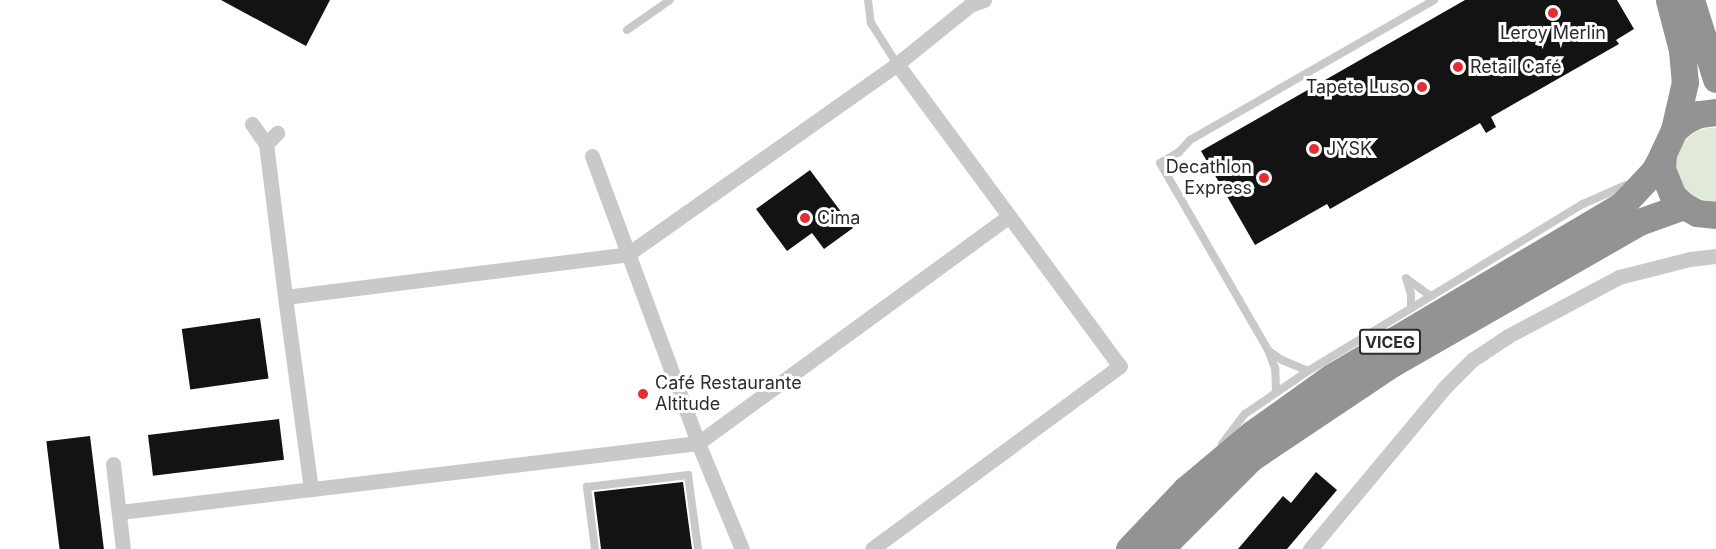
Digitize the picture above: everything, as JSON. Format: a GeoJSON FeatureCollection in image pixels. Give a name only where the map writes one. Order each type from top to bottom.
{"type":"FeatureCollection","features":[{"type":"Feature","properties":{"kind":"highway","name":"VICEG"},"geometry":{"type":"LineString","coordinates":[[1129,549],[1186,489],[1253,433],[1333,376],[1622,206],[1658,163],[1674,130],[1685,82],[1682,50],[1669,0]]}},
{"type":"Feature","properties":{"kind":"highway"},"geometry":{"type":"LineString","coordinates":[[1690,0],[1716,79]]}},
{"type":"Feature","properties":{"kind":"highway"},"geometry":{"type":"LineString","coordinates":[[1674,130],[1686,120],[1699,114],[1716,112]]}},
{"type":"Feature","properties":{"kind":"highway"},"geometry":{"type":"LineString","coordinates":[[1658,163],[1673,196],[1684,206],[1697,213],[1716,215]]}},
{"type":"Feature","properties":{"kind":"highway","name":"VICEG"},"geometry":{"type":"LineString","coordinates":[[1160,549],[1251,458],[1393,363],[1639,222],[1684,206]]}},
{"type":"Feature","properties":{"kind":"street"},"geometry":{"type":"LineString","coordinates":[[285,297],[628,254],[897,64],[970,5],[984,0]]}},
{"type":"Feature","properties":{"kind":"street"},"geometry":{"type":"LineString","coordinates":[[872,549],[1120,366],[897,64]]}},
{"type":"Feature","properties":{"kind":"street"},"geometry":{"type":"LineString","coordinates":[[252,124],[266,144],[311,489]]}},
{"type":"Feature","properties":{"kind":"street"},"geometry":{"type":"LineString","coordinates":[[266,144],[277,132]]}},
{"type":"Feature","properties":{"kind":"street"},"geometry":{"type":"LineString","coordinates":[[592,156],[698,443],[742,549]]}},
{"type":"Feature","properties":{"kind":"street"},"geometry":{"type":"LineString","coordinates":[[120,512],[698,443],[1009,216]]}},
{"type":"Feature","properties":{"kind":"street"},"geometry":{"type":"LineString","coordinates":[[1311,549],[1444,388],[1472,360],[1508,336],[1619,277],[1690,259],[1716,256]]}},
{"type":"Feature","properties":{"kind":"street"},"geometry":{"type":"LineString","coordinates":[[113,464],[123,549]]}},
{"type":"Feature","properties":{"kind":"lane"},"geometry":{"type":"LineString","coordinates":[[627,30],[670,0]]}},
{"type":"Feature","properties":{"kind":"lane"},"geometry":{"type":"LineString","coordinates":[[868,0],[871,23],[897,64]]}},
{"type":"Feature","properties":{"kind":"lane"},"geometry":{"type":"LineString","coordinates":[[1276,392],[1275,368],[1268,350],[1160,163],[1179,152],[1190,140],[1434,0]]}},
{"type":"Feature","properties":{"kind":"lane"},"geometry":{"type":"LineString","coordinates":[[1186,489],[1245,414],[1276,392],[1583,204],[1658,163]]}},
{"type":"Feature","properties":{"kind":"lane"},"geometry":{"type":"LineString","coordinates":[[1411,308],[1411,294],[1406,278],[1430,296]]}},
{"type":"Feature","properties":{"kind":"lane"},"geometry":{"type":"LineString","coordinates":[[1268,350],[1282,360],[1308,371]]}},
{"type":"Feature","properties":{"kind":"lane"},"geometry":{"type":"LineString","coordinates":[[595,549],[587,487],[688,475],[698,549]]}},
{"type":"Feature","properties":{"kind":"green space"},"geometry":{"type":"Polygon","coordinates":[[[1716,128],[1716,203],[1694,197],[1685,189],[1678,178],[1676,165],[1678,152],[1685,141],[1695,132],[1716,128]]]}},
{"type":"Feature","properties":{"kind":"building"},"geometry":{"type":"Polygon","coordinates":[[[221,0],[330,0],[306,46],[221,0]]]}},
{"type":"Feature","properties":{"kind":"building"},"geometry":{"type":"Polygon","coordinates":[[[1465,0],[1617,0],[1634,29],[1616,40],[1619,44],[1491,117],[1496,127],[1486,133],[1480,123],[1330,209],[1327,204],[1255,245],[1201,151],[1465,0]]]}},
{"type":"Feature","properties":{"kind":"building","name":"Cima"},"geometry":{"type":"Polygon","coordinates":[[[810,170],[853,228],[824,249],[812,233],[787,251],[756,209],[810,170]]]}},
{"type":"Feature","properties":{"kind":"building"},"geometry":{"type":"Polygon","coordinates":[[[260,318],[268,378],[190,389],[182,329],[260,318]]]}},
{"type":"Feature","properties":{"kind":"building"},"geometry":{"type":"Polygon","coordinates":[[[279,419],[284,460],[153,476],[148,435],[279,419]]]}},
{"type":"Feature","properties":{"kind":"building"},"geometry":{"type":"Polygon","coordinates":[[[90,436],[104,549],[60,549],[46,441],[90,436]]]}},
{"type":"Feature","properties":{"kind":"building"},"geometry":{"type":"Polygon","coordinates":[[[1316,472],[1337,490],[1287,549],[1238,549],[1283,496],[1291,503],[1316,472]]]}},
{"type":"Feature","properties":{"kind":"building"},"geometry":{"type":"Polygon","coordinates":[[[683,482],[692,549],[601,549],[594,492],[683,482]]]}},
{"type":"Feature","properties":{"kind":"place","name":"Leroy Merlin"},"geometry":{"type":"Point","coordinates":[1553,13]}},
{"type":"Feature","properties":{"kind":"place","name":"Retail Café"},"geometry":{"type":"Point","coordinates":[1458,67]}},
{"type":"Feature","properties":{"kind":"place","name":"Tapete Luso"},"geometry":{"type":"Point","coordinates":[1422,87]}},
{"type":"Feature","properties":{"kind":"place","name":"JYSK"},"geometry":{"type":"Point","coordinates":[1314,149]}},
{"type":"Feature","properties":{"kind":"place","name":"Decathlon Express"},"geometry":{"type":"Point","coordinates":[1264,178]}},
{"type":"Feature","properties":{"kind":"place","name":"Cima"},"geometry":{"type":"Point","coordinates":[805,218]}},
{"type":"Feature","properties":{"kind":"place","name":"Café Restaurante Altitude"},"geometry":{"type":"Point","coordinates":[643,394]}}]}
